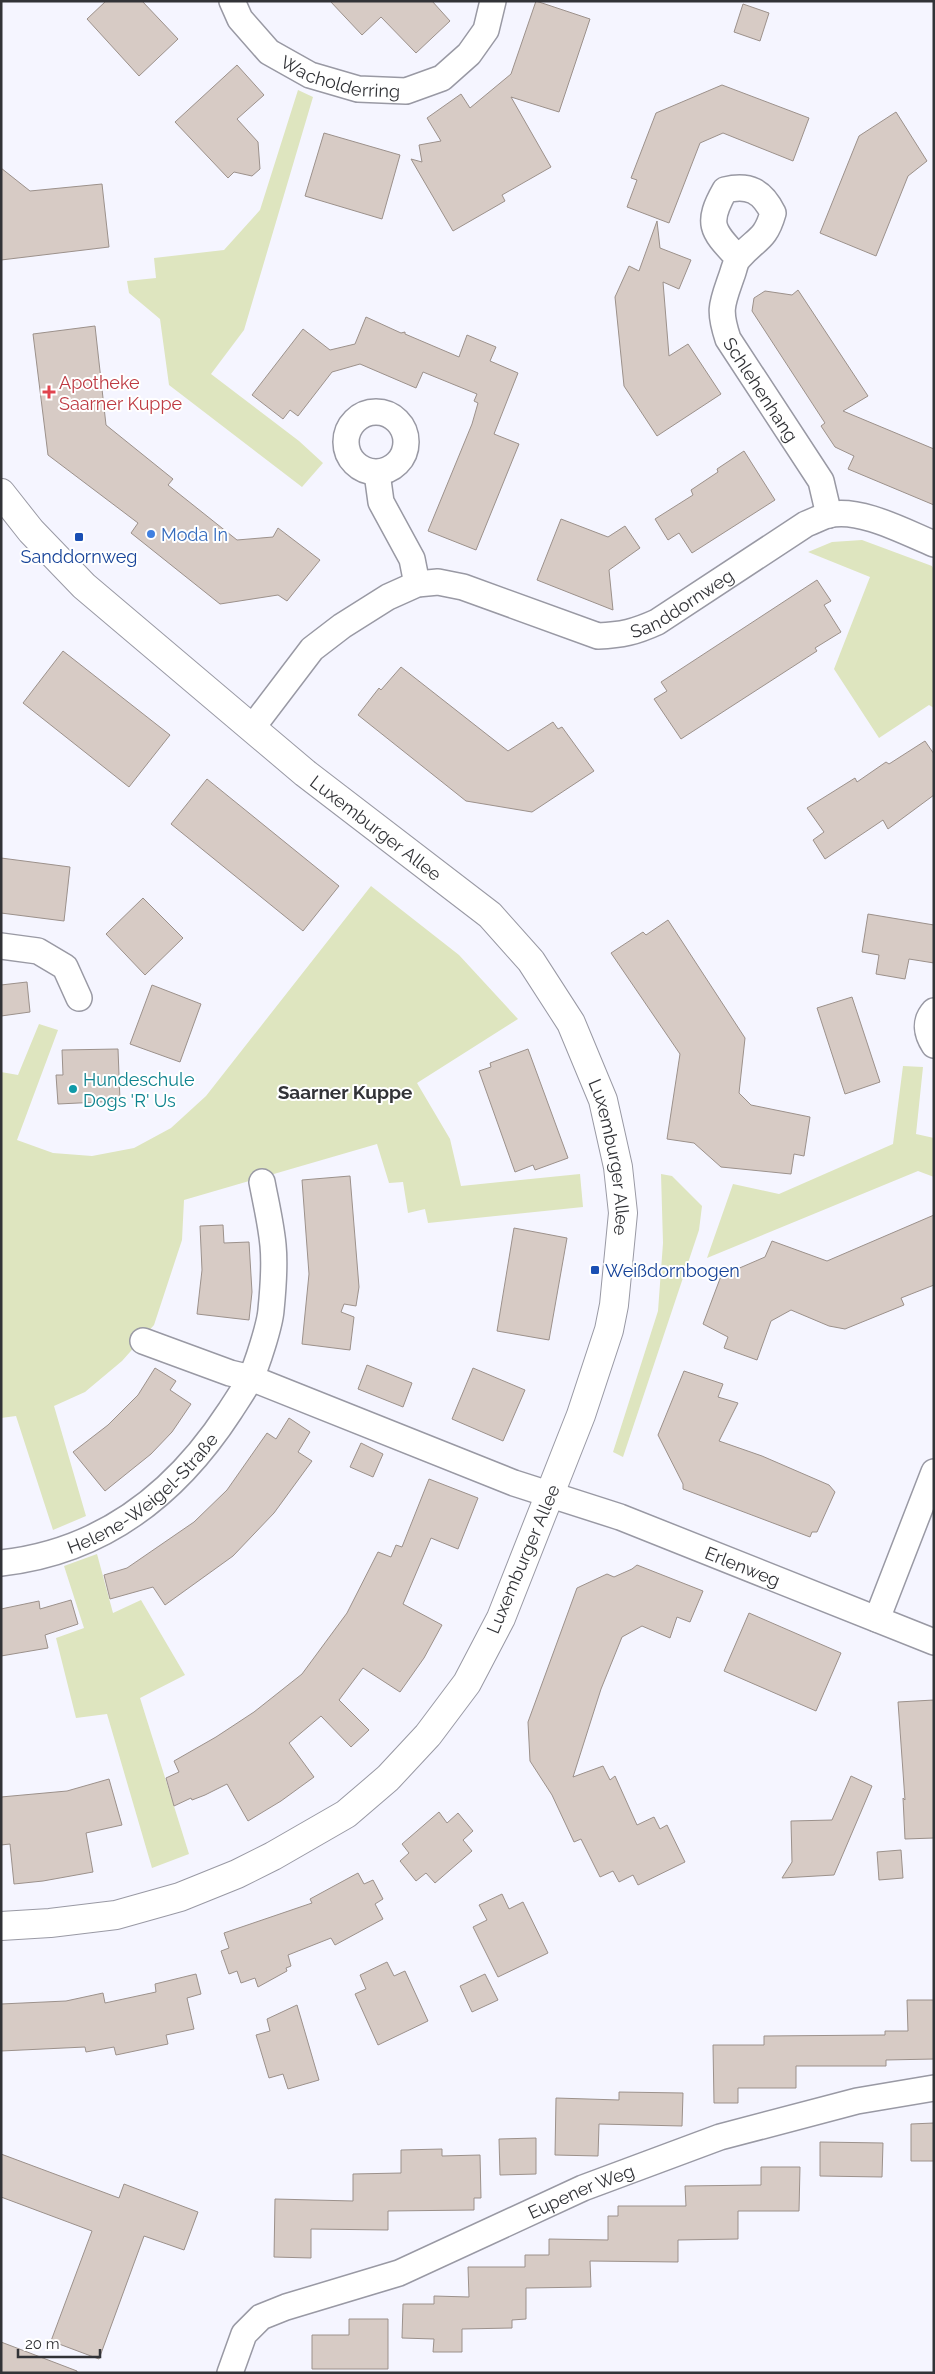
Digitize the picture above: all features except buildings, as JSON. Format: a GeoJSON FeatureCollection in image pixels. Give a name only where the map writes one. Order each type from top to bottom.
{"type":"FeatureCollection","features":[{"type":"Feature","properties":{"kind":"street","name":"Wacholderring"},"geometry":{"type":"LineString","coordinates":[[232,1],[240,19],[269,52],[310,75],[358,89],[406,91],[442,78],[470,54],[486,30],[493,1]]}},
{"type":"Feature","properties":{"kind":"street","name":"Schlehenhang"},"geometry":{"type":"LineString","coordinates":[[738,258],[722,304],[722,319],[728,339],[821,481],[829,515]]}},
{"type":"Feature","properties":{"kind":"street"},"geometry":{"type":"LineString","coordinates":[[377,473],[381,502],[412,559],[417,584]]}},
{"type":"Feature","properties":{"kind":"street","name":"Luxemburger Allee"},"geometry":{"type":"LineString","coordinates":[[1,493],[31,531],[84,586],[252,728],[386,837],[490,915],[531,961],[571,1023],[603,1100],[618,1167],[624,1213],[614,1305],[602,1356],[551,1494],[501,1618],[467,1683],[428,1735],[388,1778],[346,1814],[273,1856],[180,1896],[116,1915],[50,1923],[1,1926]]}},
{"type":"Feature","properties":{"kind":"street","name":"Sanddornweg"},"geometry":{"type":"LineString","coordinates":[[252,728],[312,649],[342,626],[388,597],[417,584],[438,582],[463,587],[598,636],[634,633],[658,622],[806,524],[829,515],[846,514],[871,519],[934,544]]}},
{"type":"Feature","properties":{"kind":"street"},"geometry":{"type":"LineString","coordinates":[[1,946],[38,951],[65,966],[79,998]]}},
{"type":"Feature","properties":{"kind":"street"},"geometry":{"type":"LineString","coordinates":[[934,1011],[927,1025],[928,1035],[934,1045]]}},
{"type":"Feature","properties":{"kind":"street","name":"Helene-Weigel-Straße"},"geometry":{"type":"LineString","coordinates":[[1,1563],[18,1561],[78,1544],[114,1528],[152,1502],[185,1471],[213,1437],[251,1378],[271,1312],[273,1246],[262,1182]]}},
{"type":"Feature","properties":{"kind":"street"},"geometry":{"type":"LineString","coordinates":[[143,1341],[230,1373],[251,1378],[514,1483],[551,1494]]}},
{"type":"Feature","properties":{"kind":"street"},"geometry":{"type":"LineString","coordinates":[[877,1619],[934,1472]]}},
{"type":"Feature","properties":{"kind":"street","name":"Erlenweg"},"geometry":{"type":"LineString","coordinates":[[551,1494],[620,1517],[934,1642]]}},
{"type":"Feature","properties":{"kind":"street","name":"Eupener Weg"},"geometry":{"type":"LineString","coordinates":[[230,2373],[244,2334],[261,2317],[286,2307],[399,2273],[583,2188],[720,2137],[857,2101],[934,2088]]}},
{"type":"Feature","properties":{"kind":"green space"},"geometry":{"type":"Polygon","coordinates":[[[298,90],[313,97],[244,330],[211,374],[299,441],[323,463],[302,487],[169,385],[160,319],[129,293],[127,281],[156,278],[154,258],[224,250],[260,210],[298,90]]]}},
{"type":"Feature","properties":{"kind":"green space"},"geometry":{"type":"Polygon","coordinates":[[[862,540],[932,566],[934,570],[934,708],[929,705],[879,738],[834,669],[870,577],[808,552],[832,542],[862,540]]]}},
{"type":"Feature","properties":{"kind":"green space"},"geometry":{"type":"Polygon","coordinates":[[[371,886],[459,955],[518,1019],[417,1083],[450,1139],[461,1186],[580,1174],[583,1207],[428,1223],[425,1209],[408,1213],[403,1182],[389,1183],[377,1144],[184,1200],[182,1240],[154,1325],[122,1361],[85,1392],[54,1406],[86,1516],[53,1530],[16,1416],[1,1418],[1,1072],[18,1075],[39,1024],[58,1030],[17,1140],[53,1153],[92,1156],[134,1148],[171,1128],[206,1096],[371,886]]]}},
{"type":"Feature","properties":{"kind":"green space"},"geometry":{"type":"Polygon","coordinates":[[[903,1066],[923,1067],[916,1134],[934,1138],[934,1177],[918,1171],[707,1258],[733,1184],[779,1194],[893,1144],[903,1066]]]}},
{"type":"Feature","properties":{"kind":"green space"},"geometry":{"type":"Polygon","coordinates":[[[661,1174],[672,1176],[702,1206],[699,1230],[623,1457],[613,1452],[658,1311],[663,1243],[661,1174]]]}},
{"type":"Feature","properties":{"kind":"green space"},"geometry":{"type":"Polygon","coordinates":[[[97,1554],[113,1613],[141,1600],[185,1675],[140,1698],[189,1854],[152,1868],[107,1714],[76,1718],[56,1638],[84,1628],[64,1566],[97,1554]]]}},
{"type":"Feature","properties":{"kind":"place","name":"Apotheke Saarner Kuppe"},"geometry":{"type":"Point","coordinates":[49,392]}},
{"type":"Feature","properties":{"kind":"place","name":"Moda In"},"geometry":{"type":"Point","coordinates":[151,534]}},
{"type":"Feature","properties":{"kind":"place","name":"Sanddornweg"},"geometry":{"type":"Point","coordinates":[79,537]}},
{"type":"Feature","properties":{"kind":"place","name":"Hundeschule Dogs 'R' Us"},"geometry":{"type":"Point","coordinates":[73,1089]}},
{"type":"Feature","properties":{"kind":"place","name":"Weißdornbogen"},"geometry":{"type":"Point","coordinates":[595,1270]}},
{"type":"Feature","properties":{"kind":"district","name":"Saarner Kuppe"},"geometry":{"type":"Point","coordinates":[345,1092]}}]}
